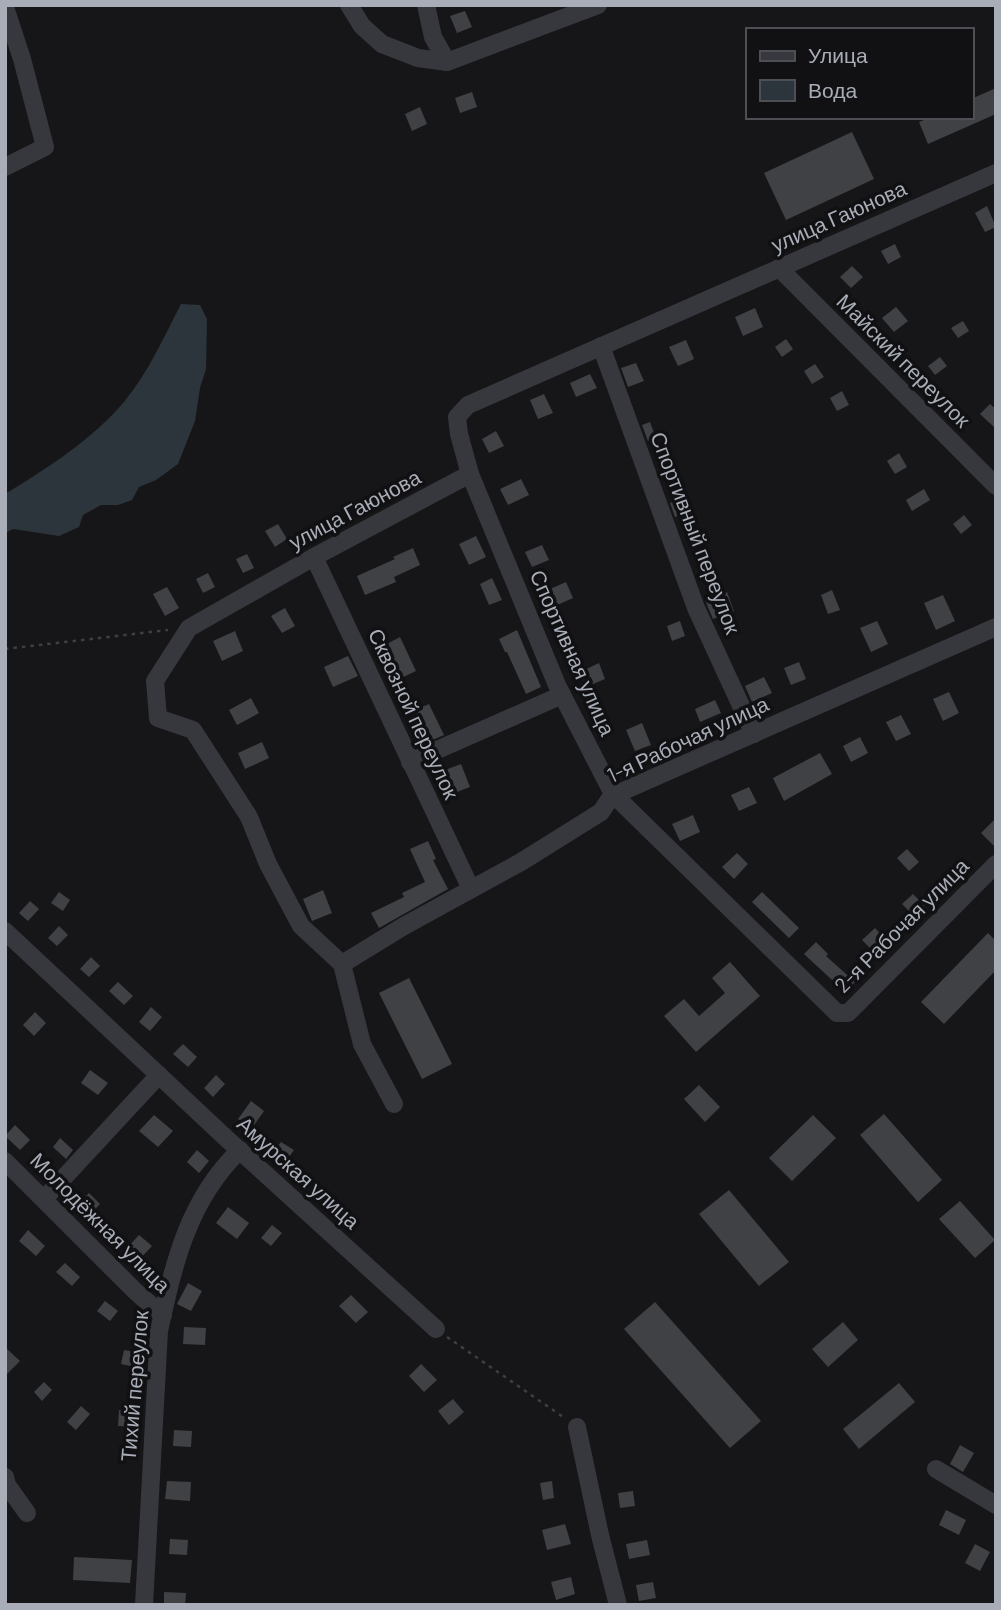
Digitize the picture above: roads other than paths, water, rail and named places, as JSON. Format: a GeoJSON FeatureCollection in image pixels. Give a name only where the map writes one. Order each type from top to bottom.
{"type":"FeatureCollection","features":[{"type":"Feature","properties":{"kind":"street"},"geometry":{"type":"LineString","coordinates":[[349,5],[362,26],[382,44],[418,58],[447,62],[598,5]]}},
{"type":"Feature","properties":{"kind":"street"},"geometry":{"type":"LineString","coordinates":[[426,5],[433,37],[447,62]]}},
{"type":"Feature","properties":{"kind":"street"},"geometry":{"type":"LineString","coordinates":[[5,7],[45,147],[5,167]]}},
{"type":"Feature","properties":{"kind":"street","name":"улица Гаюнова"},"geometry":{"type":"LineString","coordinates":[[342,964],[301,926],[268,864],[249,817],[193,730],[158,718],[156,681],[188,628],[470,474],[458,434],[457,418],[468,405],[996,173]]}},
{"type":"Feature","properties":{"kind":"street","name":"Майский переулок"},"geometry":{"type":"LineString","coordinates":[[779,268],[996,486]]}},
{"type":"Feature","properties":{"kind":"street","name":"Спортивный переулок"},"geometry":{"type":"LineString","coordinates":[[601,346],[696,608],[754,734]]}},
{"type":"Feature","properties":{"kind":"street","name":"Спортивная улица"},"geometry":{"type":"LineString","coordinates":[[470,474],[562,695],[613,794],[837,1013]]}},
{"type":"Feature","properties":{"kind":"street","name":"Сквозной переулок"},"geometry":{"type":"LineString","coordinates":[[314,557],[471,890]]}},
{"type":"Feature","properties":{"kind":"street","name":"1-я Рабочая улица"},"geometry":{"type":"LineString","coordinates":[[342,964],[521,862],[601,812],[613,794],[996,627]]}},
{"type":"Feature","properties":{"kind":"street"},"geometry":{"type":"LineString","coordinates":[[410,762],[562,695]]}},
{"type":"Feature","properties":{"kind":"street","name":"2-я Рабочая улица"},"geometry":{"type":"LineString","coordinates":[[837,1013],[848,1013],[996,864]]}},
{"type":"Feature","properties":{"kind":"street","name":"Амурская улица"},"geometry":{"type":"LineString","coordinates":[[5,931],[436,1329]]}},
{"type":"Feature","properties":{"kind":"street"},"geometry":{"type":"LineString","coordinates":[[342,964],[362,1044],[394,1104]]}},
{"type":"Feature","properties":{"kind":"street"},"geometry":{"type":"LineString","coordinates":[[44,1199],[159,1075]]}},
{"type":"Feature","properties":{"kind":"street","name":"Тихий переулок"},"geometry":{"type":"LineString","coordinates":[[144,1605],[159,1331],[185,1230],[206,1191],[240,1150]]}},
{"type":"Feature","properties":{"kind":"street","name":"Молодёжная улица"},"geometry":{"type":"LineString","coordinates":[[5,1161],[135,1292],[163,1315]]}},
{"type":"Feature","properties":{"kind":"street"},"geometry":{"type":"LineString","coordinates":[[577,1427],[618,1605]]}},
{"type":"Feature","properties":{"kind":"street"},"geometry":{"type":"LineString","coordinates":[[936,1469],[996,1505]]}},
{"type":"Feature","properties":{"kind":"street"},"geometry":{"type":"LineString","coordinates":[[5,1477],[7,1485],[27,1513]]}},
{"type":"Feature","properties":{"kind":"water"},"geometry":{"type":"Polygon","coordinates":[[[181,304],[200,305],[207,319],[206,369],[195,421],[178,464],[156,480],[139,487],[132,500],[118,505],[101,505],[83,515],[79,527],[59,536],[13,529],[5,533],[5,494],[68,452],[112,416],[141,379],[181,304]]]}}]}
